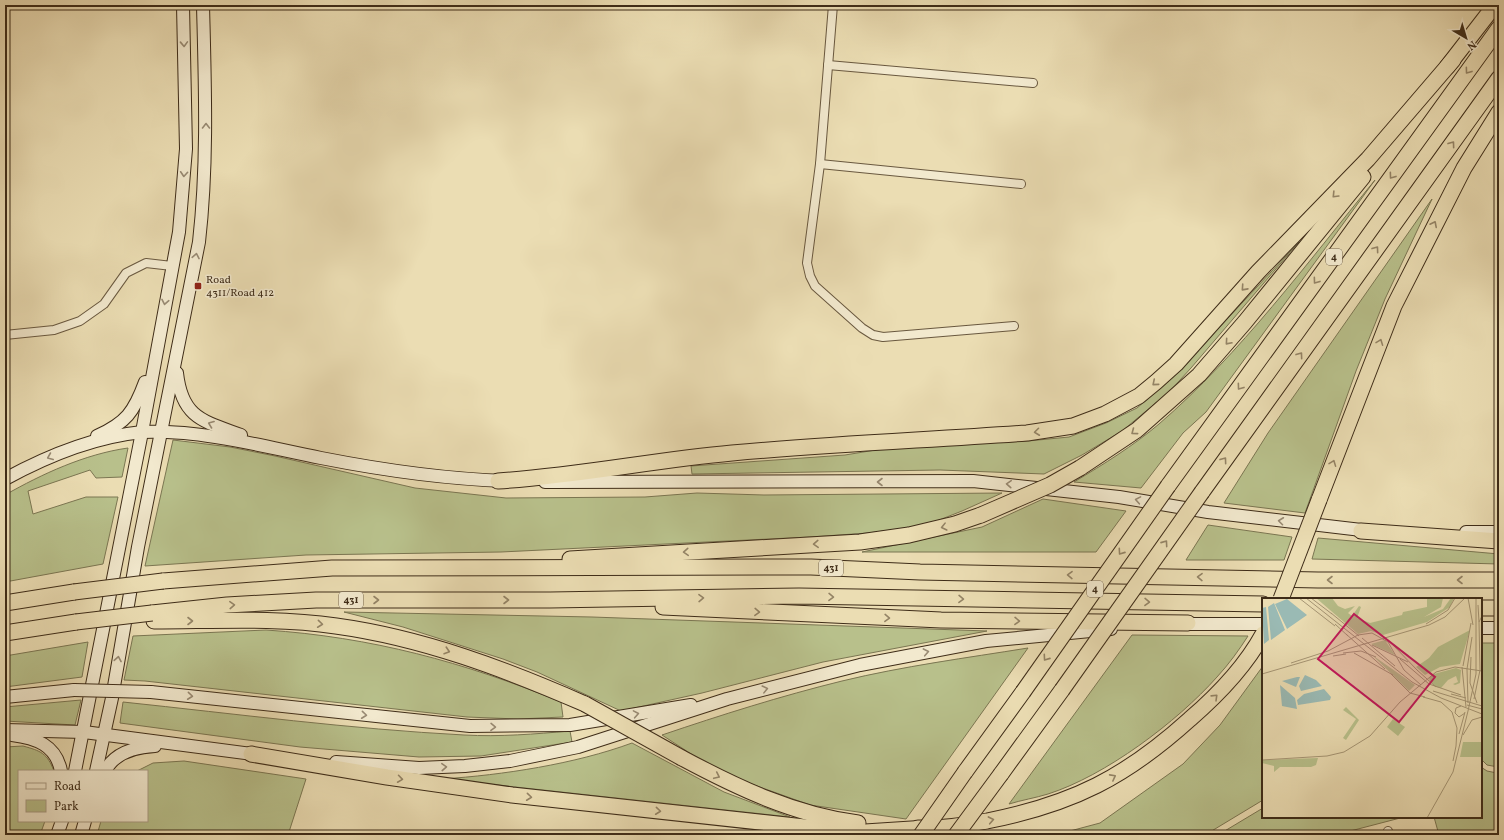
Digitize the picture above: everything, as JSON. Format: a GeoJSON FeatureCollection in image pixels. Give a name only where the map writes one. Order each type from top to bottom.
{"type":"FeatureCollection","features":[{"type":"Feature","properties":{"kind":"highway"},"geometry":{"type":"LineString","coordinates":[[376,568],[860,542],[910,535],[955,524],[981,515],[1050,485],[1080,468],[1137,430],[1180,392],[1215,356],[1332,217],[1495,5]]}},
{"type":"Feature","properties":{"kind":"highway","name":"4"},"geometry":{"type":"LineString","coordinates":[[924,832],[1168,486],[1499,28]]}},
{"type":"Feature","properties":{"kind":"highway"},"geometry":{"type":"LineString","coordinates":[[498,481],[561,476],[676,459],[732,453],[1034,433],[1073,426],[1105,414],[1139,396],[1176,364],[1258,272],[1368,159],[1453,60]]}},
{"type":"Feature","properties":{"kind":"highway"},"geometry":{"type":"LineString","coordinates":[[956,835],[1002,774],[1499,78]]}},
{"type":"Feature","properties":{"kind":"highway"},"geometry":{"type":"LineString","coordinates":[[1281,598],[1394,306],[1464,168],[1499,112]]}},
{"type":"Feature","properties":{"kind":"highway"},"geometry":{"type":"LineString","coordinates":[[1361,531],[1499,541]]}},
{"type":"Feature","properties":{"kind":"highway","name":"431"},"geometry":{"type":"LineString","coordinates":[[5,603],[74,592],[163,581],[332,568],[812,568],[968,573],[1318,580],[1499,580]]}},
{"type":"Feature","properties":{"kind":"highway","name":"431"},"geometry":{"type":"LineString","coordinates":[[5,633],[82,622],[151,617],[227,605],[316,600],[550,600],[799,596],[1262,604]]}},
{"type":"Feature","properties":{"kind":"highway"},"geometry":{"type":"LineString","coordinates":[[550,600],[709,610],[941,620],[1188,623]]}},
{"type":"Feature","properties":{"kind":"highway"},"geometry":{"type":"LineString","coordinates":[[1482,608],[1499,608]]}},
{"type":"Feature","properties":{"kind":"highway"},"geometry":{"type":"LineString","coordinates":[[151,617],[278,621],[336,626],[412,641],[474,660],[585,704],[682,758],[774,802],[814,815],[924,832]]}},
{"type":"Feature","properties":{"kind":"highway"},"geometry":{"type":"LineString","coordinates":[[251,754],[387,777],[512,795],[841,831],[924,832],[1017,815],[1063,801],[1103,783],[1151,753],[1203,708],[1234,677],[1262,635]]}},
{"type":"Feature","properties":{"kind":"main road"},"geometry":{"type":"LineString","coordinates":[[75,770],[84,732],[142,432],[182,208],[186,149],[183,5]]}},
{"type":"Feature","properties":{"kind":"main road"},"geometry":{"type":"LineString","coordinates":[[96,770],[138,547],[199,242],[204,192],[206,144],[203,5]]}},
{"type":"Feature","properties":{"kind":"main road"},"geometry":{"type":"LineString","coordinates":[[5,479],[114,428],[127,417],[137,404],[155,353]]}},
{"type":"Feature","properties":{"kind":"main road"},"geometry":{"type":"LineString","coordinates":[[176,358],[179,390],[183,400],[192,412],[207,423],[287,451]]}},
{"type":"Feature","properties":{"kind":"main road"},"geometry":{"type":"LineString","coordinates":[[70,449],[106,439],[142,432],[162,432],[225,438],[287,451],[410,473],[498,481],[582,483],[973,481],[1119,496],[1208,512],[1361,531],[1499,532]]}},
{"type":"Feature","properties":{"kind":"main road"},"geometry":{"type":"LineString","coordinates":[[5,730],[84,732],[251,754],[419,768],[465,766],[510,761],[578,747],[727,699],[860,666],[986,641],[1188,623],[1262,624]]}},
{"type":"Feature","properties":{"kind":"main road"},"geometry":{"type":"LineString","coordinates":[[1482,628],[1499,628]]}},
{"type":"Feature","properties":{"kind":"main road"},"geometry":{"type":"LineString","coordinates":[[5,697],[74,690],[151,692],[470,726],[532,727],[570,725],[727,699]]}},
{"type":"Feature","properties":{"kind":"main road"},"geometry":{"type":"LineString","coordinates":[[5,734],[24,737],[43,743],[53,752],[61,770]]}},
{"type":"Feature","properties":{"kind":"main road"},"geometry":{"type":"LineString","coordinates":[[106,770],[113,760],[133,749],[174,744]]}},
{"type":"Feature","properties":{"kind":"main road"},"geometry":{"type":"LineString","coordinates":[[57,835],[62,822]]}},
{"type":"Feature","properties":{"kind":"main road"},"geometry":{"type":"LineString","coordinates":[[81,835],[85,822]]}},
{"type":"Feature","properties":{"kind":"street"},"geometry":{"type":"LineString","coordinates":[[833,5],[820,164],[807,263],[810,276],[815,286],[862,328],[873,335],[883,337],[1014,326]]}},
{"type":"Feature","properties":{"kind":"street"},"geometry":{"type":"LineString","coordinates":[[828,65],[1033,83]]}},
{"type":"Feature","properties":{"kind":"street"},"geometry":{"type":"LineString","coordinates":[[820,164],[1021,184]]}},
{"type":"Feature","properties":{"kind":"street"},"geometry":{"type":"LineString","coordinates":[[5,335],[54,330],[80,321],[104,304],[126,273],[146,262],[172,266]]}},
{"type":"Feature","properties":{"kind":"green space"},"geometry":{"type":"Polygon","coordinates":[[[1375,180],[1206,412],[1183,433],[1141,488],[1074,482],[1139,440],[1189,397],[1218,368],[1298,275],[1375,180]]]}},
{"type":"Feature","properties":{"kind":"green space"},"geometry":{"type":"Polygon","coordinates":[[[1432,199],[1385,299],[1356,371],[1305,513],[1224,503],[1268,433],[1432,199]]]}},
{"type":"Feature","properties":{"kind":"green space"},"geometry":{"type":"Polygon","coordinates":[[[1299,242],[1169,392],[1122,431],[1082,455],[1044,474],[940,470],[692,474],[691,466],[845,455],[894,447],[1028,441],[1069,437],[1106,423],[1137,408],[1172,378],[1299,242]]]}},
{"type":"Feature","properties":{"kind":"green space"},"geometry":{"type":"Polygon","coordinates":[[[173,440],[230,447],[415,488],[506,498],[645,497],[697,493],[764,495],[1002,493],[924,526],[868,533],[501,552],[306,555],[145,566],[173,440]]]}},
{"type":"Feature","properties":{"kind":"green space"},"geometry":{"type":"Polygon","coordinates":[[[128,448],[122,477],[96,478],[90,470],[28,491],[33,514],[86,497],[118,497],[103,564],[5,582],[5,495],[49,472],[64,466],[96,455],[128,448]]]}},
{"type":"Feature","properties":{"kind":"green space"},"geometry":{"type":"Polygon","coordinates":[[[1043,499],[1126,511],[1096,552],[862,552],[982,527],[1043,499]]]}},
{"type":"Feature","properties":{"kind":"green space"},"geometry":{"type":"Polygon","coordinates":[[[1208,525],[1292,537],[1284,560],[1186,560],[1208,525]]]}},
{"type":"Feature","properties":{"kind":"green space"},"geometry":{"type":"Polygon","coordinates":[[[1318,538],[1499,554],[1499,564],[1312,559],[1318,538]]]}},
{"type":"Feature","properties":{"kind":"green space"},"geometry":{"type":"Polygon","coordinates":[[[344,612],[592,617],[987,631],[823,662],[702,693],[621,711],[537,672],[503,659],[403,627],[344,612]]]}},
{"type":"Feature","properties":{"kind":"green space"},"geometry":{"type":"Polygon","coordinates":[[[266,630],[305,633],[380,645],[453,663],[561,702],[563,717],[518,719],[467,717],[145,681],[124,680],[133,636],[266,630]]]}},
{"type":"Feature","properties":{"kind":"green space"},"geometry":{"type":"Polygon","coordinates":[[[1132,635],[1248,636],[1226,667],[1201,694],[1182,712],[1139,746],[1116,761],[1070,786],[1048,794],[1009,804],[1132,635]]]}},
{"type":"Feature","properties":{"kind":"green space"},"geometry":{"type":"Polygon","coordinates":[[[88,642],[82,677],[5,687],[5,656],[88,642]]]}},
{"type":"Feature","properties":{"kind":"green space"},"geometry":{"type":"Polygon","coordinates":[[[1482,643],[1499,643],[1498,767],[1487,765],[1482,760],[1482,643]]]}},
{"type":"Feature","properties":{"kind":"green space"},"geometry":{"type":"Polygon","coordinates":[[[1028,648],[906,819],[810,805],[743,781],[708,765],[662,735],[751,706],[842,681],[912,667],[1028,648]]]}},
{"type":"Feature","properties":{"kind":"green space"},"geometry":{"type":"Polygon","coordinates":[[[1262,667],[1262,801],[1205,835],[1055,835],[1100,823],[1183,764],[1220,725],[1262,667]]]}},
{"type":"Feature","properties":{"kind":"green space"},"geometry":{"type":"Polygon","coordinates":[[[81,700],[75,725],[5,721],[5,707],[81,700]]]}},
{"type":"Feature","properties":{"kind":"green space"},"geometry":{"type":"Polygon","coordinates":[[[123,702],[336,725],[464,735],[491,736],[570,731],[572,742],[481,756],[419,757],[300,747],[120,723],[123,702]]]}},
{"type":"Feature","properties":{"kind":"green space"},"geometry":{"type":"Polygon","coordinates":[[[632,743],[724,792],[790,817],[442,779],[489,775],[563,763],[632,743]]]}},
{"type":"Feature","properties":{"kind":"green space"},"geometry":{"type":"Polygon","coordinates":[[[23,746],[39,751],[46,756],[54,770],[18,770],[18,822],[45,822],[40,835],[5,835],[5,747],[23,746]]]}},
{"type":"Feature","properties":{"kind":"green space"},"geometry":{"type":"Polygon","coordinates":[[[184,761],[306,779],[288,835],[97,835],[101,822],[148,822],[148,770],[139,770],[153,763],[184,761]]]}},
{"type":"Feature","properties":{"kind":"green space"},"geometry":{"type":"Polygon","coordinates":[[[1482,768],[1487,771],[1497,773],[1499,835],[1439,835],[1434,818],[1482,818],[1482,768]]]}},
{"type":"Feature","properties":{"kind":"green space"},"geometry":{"type":"Polygon","coordinates":[[[1262,809],[1262,818],[1400,818],[1335,835],[1218,835],[1262,809]]]}},
{"type":"Feature","properties":{"kind":"place","name":"Road 4311/Road 412"},"geometry":{"type":"Point","coordinates":[198,286]}}]}
